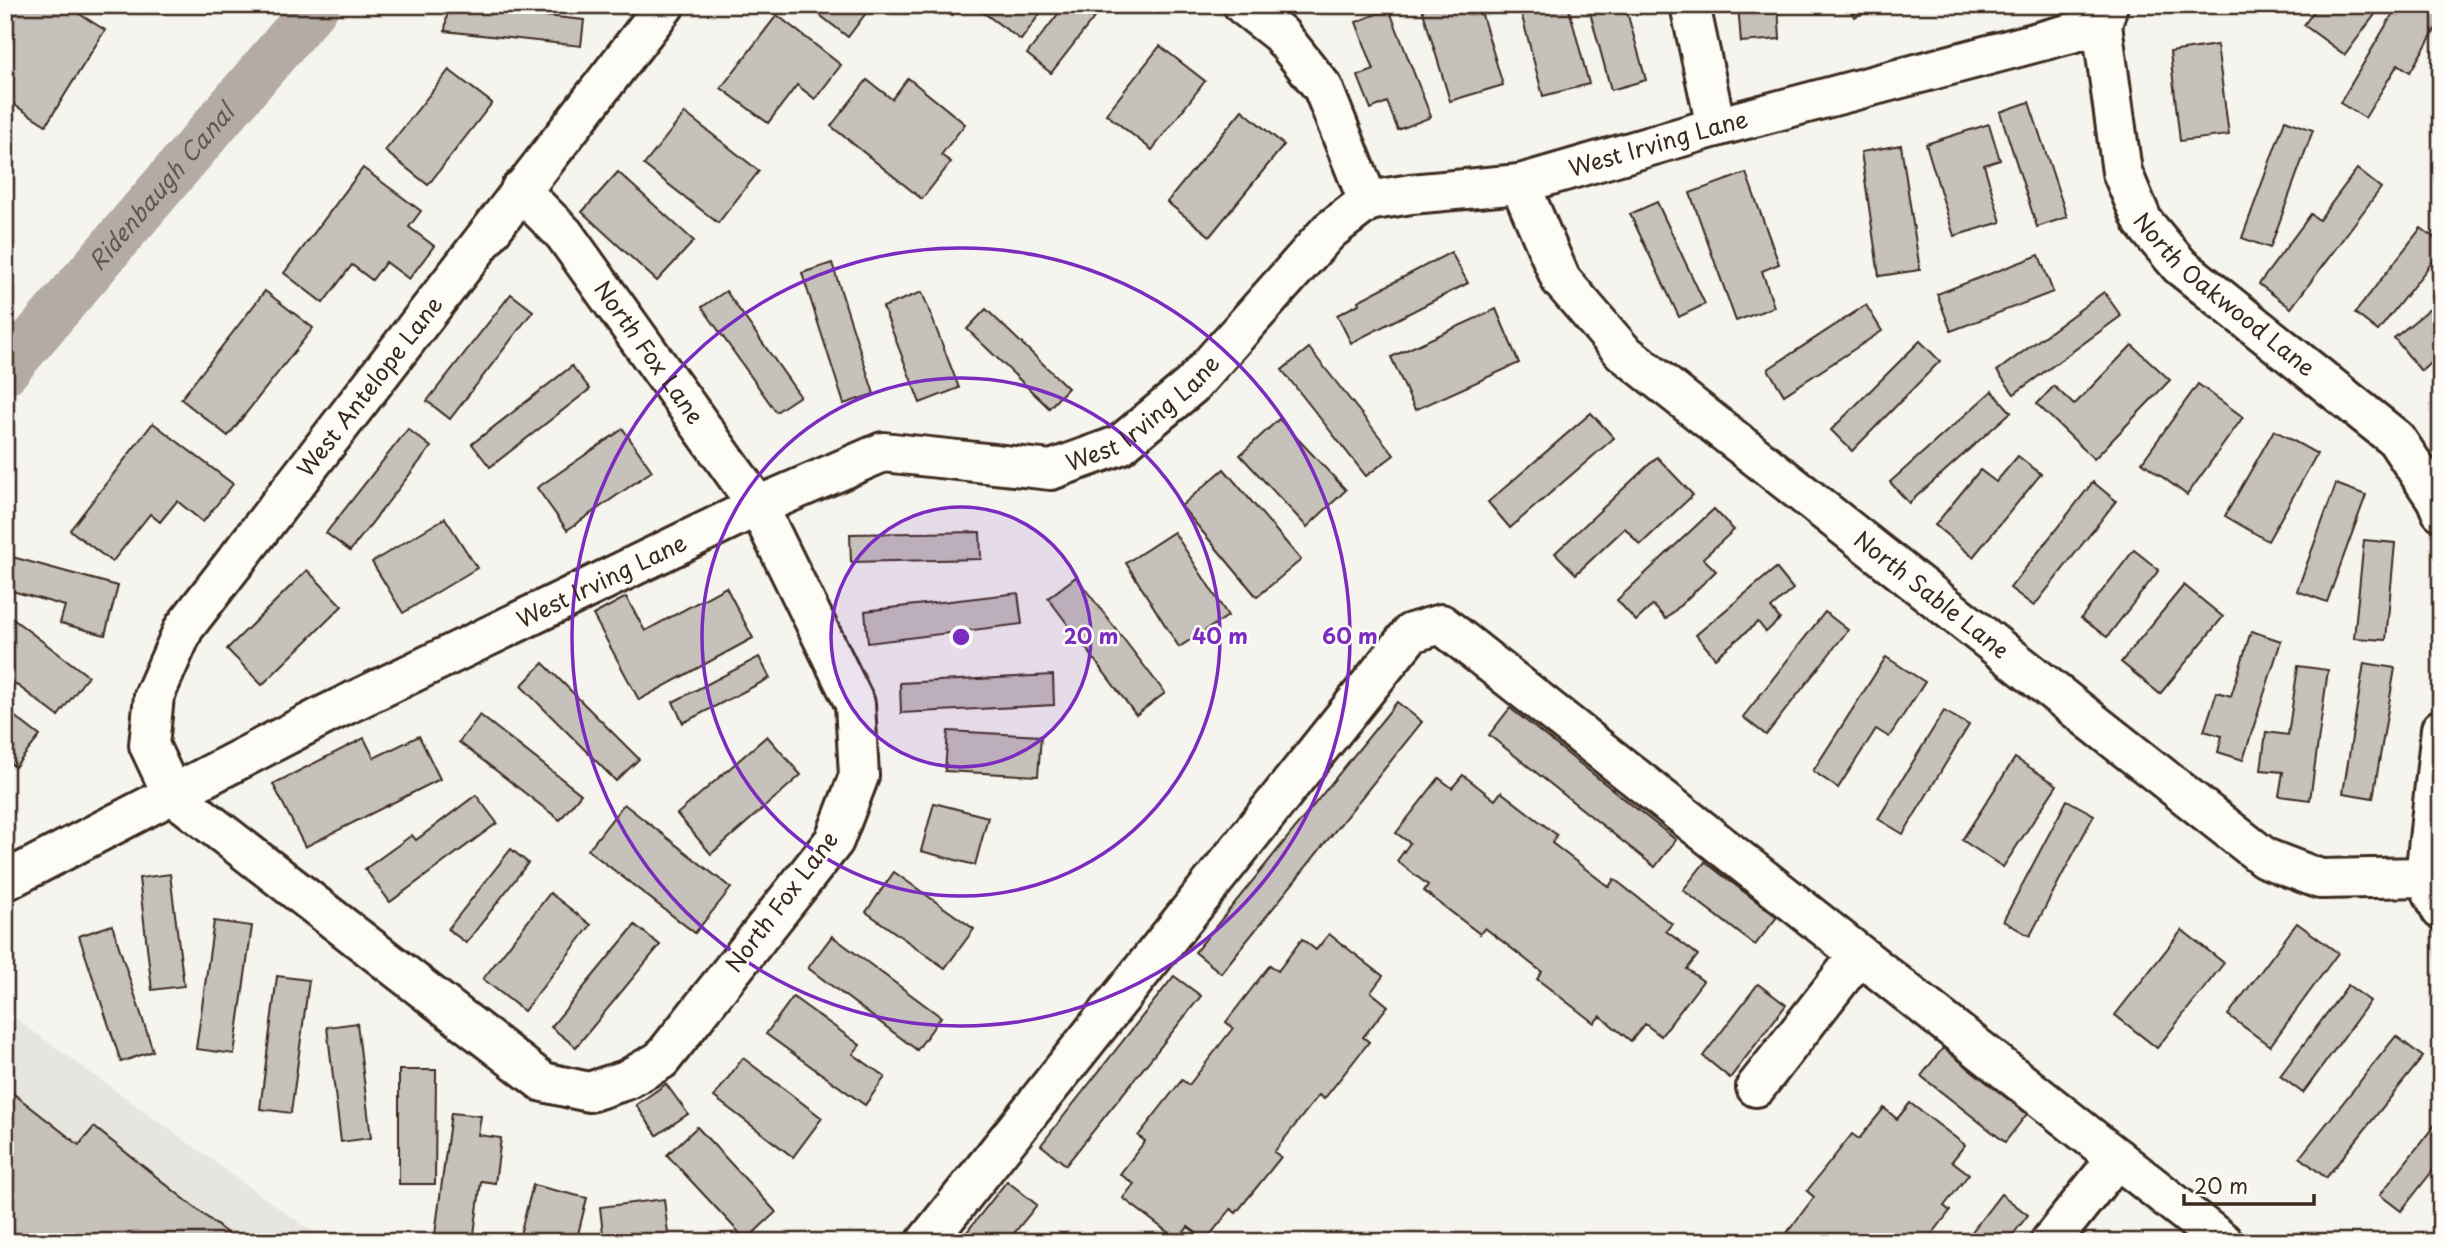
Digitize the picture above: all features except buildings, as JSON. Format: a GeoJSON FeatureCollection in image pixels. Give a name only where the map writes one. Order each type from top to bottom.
{"type":"FeatureCollection","features":[{"type":"Feature","properties":{"kind":"street","name":"West Antelope Lane"},"geometry":{"type":"LineString","coordinates":[[172,794],[149,744],[154,696],[184,628],[665,5]]}},
{"type":"Feature","properties":{"kind":"street"},"geometry":{"type":"LineString","coordinates":[[1243,5],[1280,34],[1323,88],[1368,201]]}},
{"type":"Feature","properties":{"kind":"street"},"geometry":{"type":"LineString","coordinates":[[1690,5],[1716,127]]}},
{"type":"Feature","properties":{"kind":"street","name":"West Irving Lane"},"geometry":{"type":"LineString","coordinates":[[5,881],[327,714],[758,506],[883,452],[1051,470],[1120,445],[1192,385],[1329,231],[1368,201],[1411,194],[1520,184],[2105,15]]}},
{"type":"Feature","properties":{"kind":"street","name":"North Oakwood Lane"},"geometry":{"type":"LineString","coordinates":[[2105,15],[2122,172],[2143,222],[2180,266],[2396,439],[2436,499],[2441,511]]}},
{"type":"Feature","properties":{"kind":"street","name":"North Sable Lane"},"geometry":{"type":"LineString","coordinates":[[1520,184],[1561,279],[1623,352],[2265,858],[2320,879],[2433,894]]}},
{"type":"Feature","properties":{"kind":"street","name":"North Fox Lane"},"geometry":{"type":"LineString","coordinates":[[172,794],[543,1082],[589,1092],[626,1080],[661,1060],[834,841],[859,776],[855,704],[758,506],[564,234],[520,190]]}},
{"type":"Feature","properties":{"kind":"street"},"geometry":{"type":"LineString","coordinates":[[926,1242],[1411,633],[1441,624],[2223,1242]]}},
{"type":"Feature","properties":{"kind":"street"},"geometry":{"type":"LineString","coordinates":[[2433,894],[2441,729]]}},
{"type":"Feature","properties":{"kind":"street"},"geometry":{"type":"LineString","coordinates":[[1756,1087],[1859,955]]}},
{"type":"Feature","properties":{"kind":"street"},"geometry":{"type":"LineString","coordinates":[[2050,1242],[2117,1158]]}},
{"type":"Feature","properties":{"kind":"shaded area"},"geometry":{"type":"Polygon","coordinates":[[[5,1011],[326,1242],[5,1242],[5,1011]]]}},
{"type":"Feature","properties":{"kind":"waterway","name":"Ridenbaugh Canal"},"geometry":{"type":"LineString","coordinates":[[5,372],[317,5]]}}]}
